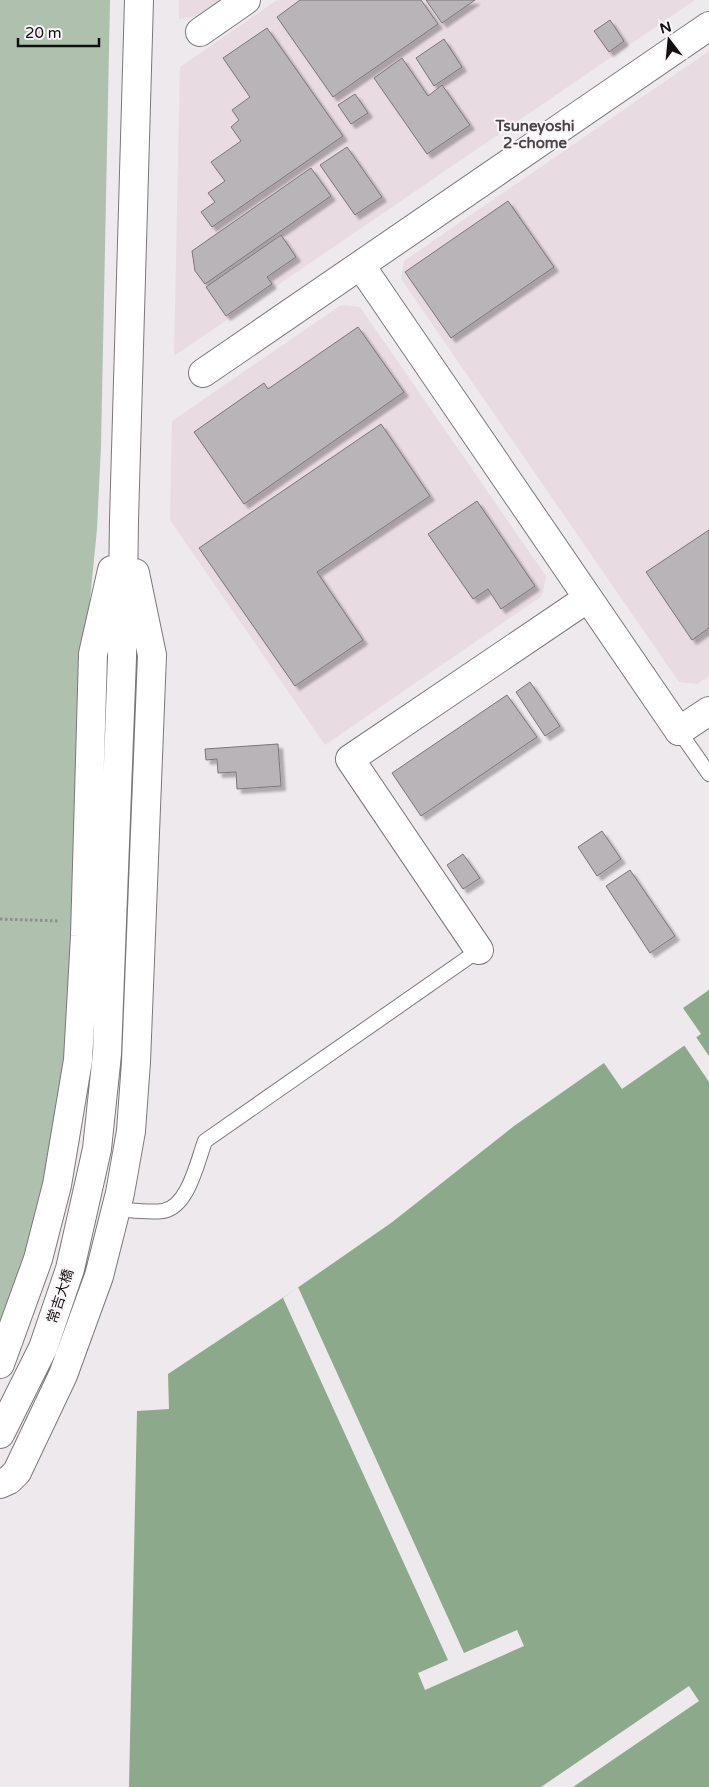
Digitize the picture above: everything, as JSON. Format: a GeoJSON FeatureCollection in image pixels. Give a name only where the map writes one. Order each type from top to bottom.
{"type":"FeatureCollection","features":[{"type":"Feature","properties":{"kind":"street"},"geometry":{"type":"LineString","coordinates":[[0,1364],[38,1259],[57,1185],[78,1060],[85,936],[93,654],[124,520],[139,0]]}},
{"type":"Feature","properties":{"kind":"street"},"geometry":{"type":"LineString","coordinates":[[200,32],[246,0]]}},
{"type":"Feature","properties":{"kind":"street"},"geometry":{"type":"LineString","coordinates":[[203,373],[709,26]]}},
{"type":"Feature","properties":{"kind":"street"},"geometry":{"type":"LineString","coordinates":[[361,266],[679,732],[709,711]]}},
{"type":"Feature","properties":{"kind":"street"},"geometry":{"type":"LineString","coordinates":[[0,1484],[9,1480],[17,1472],[63,1375],[100,1276],[116,1209],[130,1131],[136,1062],[152,655],[124,520]]}},
{"type":"Feature","properties":{"kind":"street","name":"常吉大橋"},"geometry":{"type":"LineString","coordinates":[[0,1434],[44,1348],[70,1269],[97,1149],[108,1034],[122,658],[124,520]]}},
{"type":"Feature","properties":{"kind":"street"},"geometry":{"type":"LineString","coordinates":[[479,950],[350,759],[588,598]]}},
{"type":"Feature","properties":{"kind":"lane"},"geometry":{"type":"LineString","coordinates":[[679,732],[709,774]]}},
{"type":"Feature","properties":{"kind":"lane"},"geometry":{"type":"LineString","coordinates":[[116,1209],[150,1212],[165,1211],[177,1204],[186,1193],[205,1141],[479,950]]}},
{"type":"Feature","properties":{"kind":"path"},"geometry":{"type":"LineString","coordinates":[[0,919],[63,921]]}},
{"type":"Feature","properties":{"kind":"shaded area"},"geometry":{"type":"Polygon","coordinates":[[[0,0],[110,0],[101,446],[97,529],[89,610],[75,992],[40,1225],[0,1341],[0,0]]]}},
{"type":"Feature","properties":{"kind":"shaded area"},"geometry":{"type":"Polygon","coordinates":[[[179,0],[222,0],[196,17],[179,19],[179,0]]]}},
{"type":"Feature","properties":{"kind":"shaded area"},"geometry":{"type":"Polygon","coordinates":[[[277,0],[695,0],[174,356],[180,67],[277,0]]]}},
{"type":"Feature","properties":{"kind":"shaded area"},"geometry":{"type":"Polygon","coordinates":[[[709,51],[709,676],[697,684],[679,682],[401,279],[404,261],[709,51]]]}},
{"type":"Feature","properties":{"kind":"shaded area"},"geometry":{"type":"Polygon","coordinates":[[[341,305],[360,307],[546,576],[542,596],[325,745],[170,520],[172,421],[341,305]]]}},
{"type":"Feature","properties":{"kind":"shaded area"},"geometry":{"type":"Polygon","coordinates":[[[709,990],[709,1787],[129,1787],[137,1411],[169,1409],[168,1374],[391,1223],[514,1126],[604,1063],[622,1089],[701,1034],[683,1008],[709,990]]]}},
{"type":"Feature","properties":{"kind":"pier"},"geometry":{"type":"Polygon","coordinates":[[[696,1037],[709,1056],[709,1082],[684,1045],[696,1037]]]}},
{"type":"Feature","properties":{"kind":"pier"},"geometry":{"type":"Polygon","coordinates":[[[298,1287],[464,1653],[517,1630],[524,1646],[425,1690],[418,1673],[448,1660],[283,1298],[298,1287]]]}},
{"type":"Feature","properties":{"kind":"pier"},"geometry":{"type":"Polygon","coordinates":[[[689,1686],[699,1701],[573,1787],[541,1787],[689,1686]]]}},
{"type":"Feature","properties":{"kind":"building"},"geometry":{"type":"Polygon","coordinates":[[[300,0],[421,0],[438,24],[333,97],[277,17],[300,0]]]}},
{"type":"Feature","properties":{"kind":"building"},"geometry":{"type":"Polygon","coordinates":[[[426,0],[475,0],[442,23],[426,0]]]}},
{"type":"Feature","properties":{"kind":"building"},"geometry":{"type":"Polygon","coordinates":[[[610,20],[624,41],[609,52],[594,31],[610,20]]]}},
{"type":"Feature","properties":{"kind":"building"},"geometry":{"type":"Polygon","coordinates":[[[267,28],[343,136],[212,227],[201,212],[215,202],[208,193],[225,181],[211,162],[241,141],[231,127],[239,120],[232,110],[250,97],[223,58],[267,28]]]}},
{"type":"Feature","properties":{"kind":"building"},"geometry":{"type":"Polygon","coordinates":[[[444,39],[462,67],[434,86],[416,58],[444,39]]]}},
{"type":"Feature","properties":{"kind":"building"},"geometry":{"type":"Polygon","coordinates":[[[402,58],[428,96],[442,85],[470,125],[427,154],[374,78],[402,58]]]}},
{"type":"Feature","properties":{"kind":"building"},"geometry":{"type":"Polygon","coordinates":[[[355,94],[368,113],[351,124],[338,105],[355,94]]]}},
{"type":"Feature","properties":{"kind":"building"},"geometry":{"type":"Polygon","coordinates":[[[347,147],[382,197],[355,215],[320,165],[347,147]]]}},
{"type":"Feature","properties":{"kind":"building"},"geometry":{"type":"Polygon","coordinates":[[[311,168],[331,196],[205,284],[195,271],[192,251],[311,168]]]}},
{"type":"Feature","properties":{"kind":"building"},"geometry":{"type":"Polygon","coordinates":[[[508,201],[554,267],[451,338],[405,272],[508,201]]]}},
{"type":"Feature","properties":{"kind":"building"},"geometry":{"type":"Polygon","coordinates":[[[281,235],[296,257],[267,277],[272,284],[226,316],[206,287],[281,235]]]}},
{"type":"Feature","properties":{"kind":"building"},"geometry":{"type":"Polygon","coordinates":[[[358,327],[404,392],[244,504],[194,432],[264,383],[268,389],[358,327]]]}},
{"type":"Feature","properties":{"kind":"building"},"geometry":{"type":"Polygon","coordinates":[[[381,424],[430,496],[317,572],[363,640],[295,686],[199,548],[381,424]]]}},
{"type":"Feature","properties":{"kind":"building"},"geometry":{"type":"Polygon","coordinates":[[[477,501],[535,586],[501,609],[488,589],[473,599],[428,534],[477,501]]]}},
{"type":"Feature","properties":{"kind":"building"},"geometry":{"type":"Polygon","coordinates":[[[709,530],[709,628],[692,640],[646,572],[709,530]]]}},
{"type":"Feature","properties":{"kind":"building"},"geometry":{"type":"Polygon","coordinates":[[[530,682],[560,726],[545,736],[516,692],[530,682]]]}},
{"type":"Feature","properties":{"kind":"building"},"geometry":{"type":"Polygon","coordinates":[[[507,695],[537,737],[421,816],[392,773],[507,695]]]}},
{"type":"Feature","properties":{"kind":"building"},"geometry":{"type":"Polygon","coordinates":[[[278,744],[281,786],[237,789],[236,772],[218,773],[217,759],[206,760],[205,749],[278,744]]]}},
{"type":"Feature","properties":{"kind":"building"},"geometry":{"type":"Polygon","coordinates":[[[602,831],[621,859],[597,876],[578,847],[602,831]]]}},
{"type":"Feature","properties":{"kind":"building"},"geometry":{"type":"Polygon","coordinates":[[[463,854],[480,878],[463,889],[447,865],[463,854]]]}},
{"type":"Feature","properties":{"kind":"building"},"geometry":{"type":"Polygon","coordinates":[[[630,870],[675,936],[650,953],[606,886],[630,870]]]}},
{"type":"Feature","properties":{"kind":"district","name":"Tsuneyoshi 2-chome"},"geometry":{"type":"Point","coordinates":[535,134]}}]}
